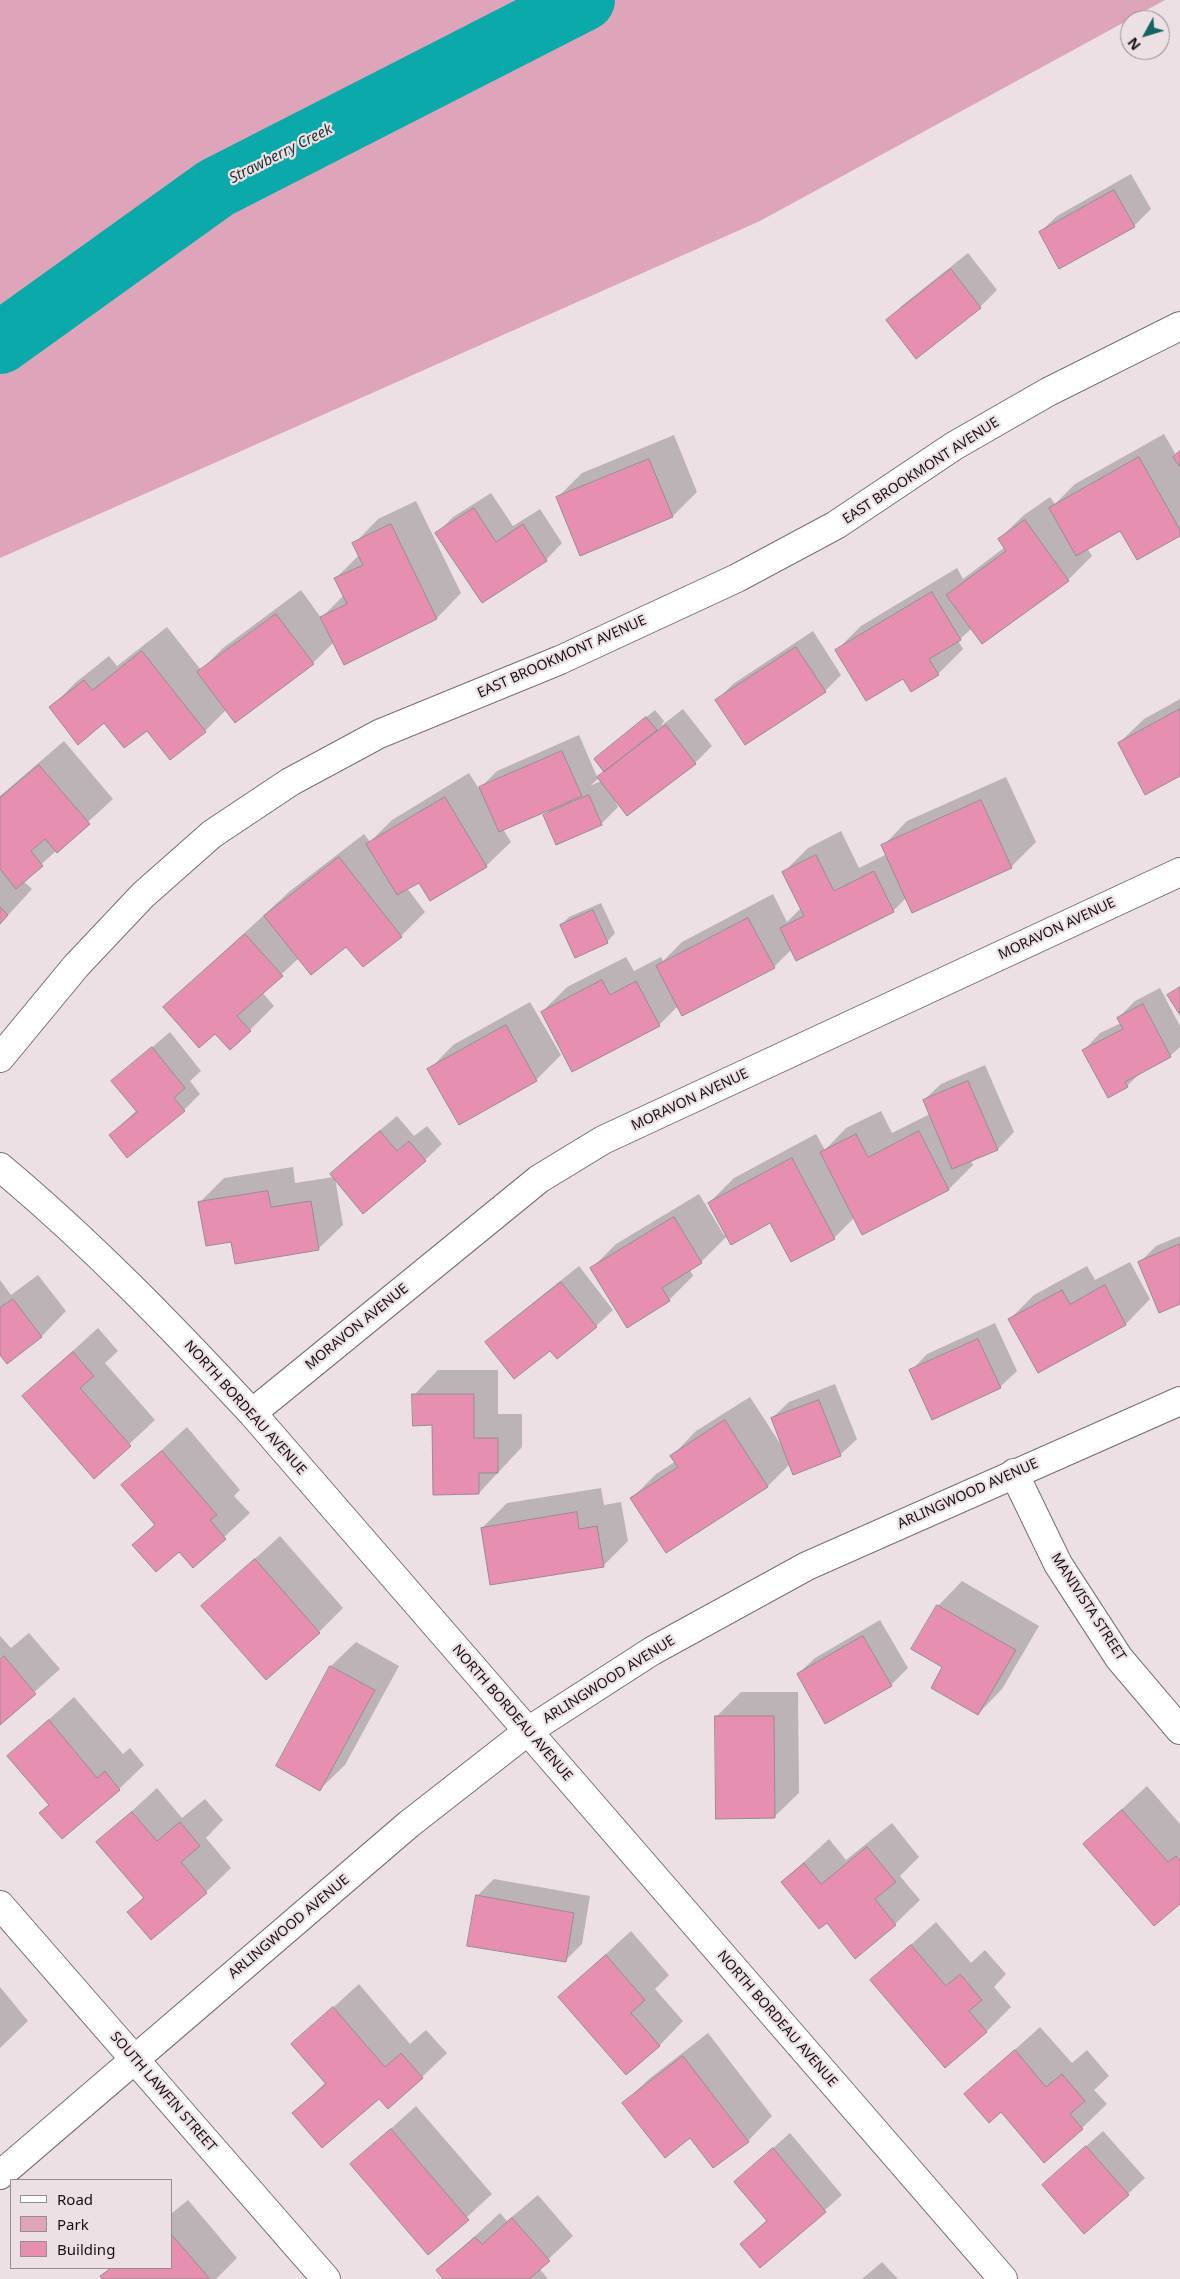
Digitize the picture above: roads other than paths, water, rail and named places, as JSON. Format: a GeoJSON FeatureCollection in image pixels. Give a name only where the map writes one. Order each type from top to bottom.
{"type":"FeatureCollection","features":[{"type":"Feature","properties":{"kind":"street","name":"EAST BROOKMONT AVENUE"},"geometry":{"type":"LineString","coordinates":[[0,1058],[76,966],[144,895],[212,834],[290,782],[379,734],[560,660],[737,578],[836,525],[954,446],[1040,397],[1180,326]]}},
{"type":"Feature","properties":{"kind":"street","name":"MORAVON AVENUE"},"geometry":{"type":"LineString","coordinates":[[252,1413],[539,1179],[604,1140],[1180,872]]}},
{"type":"Feature","properties":{"kind":"street","name":"NORTH BORDEAU AVENUE"},"geometry":{"type":"LineString","coordinates":[[0,1167],[45,1204],[158,1312],[252,1413],[1003,2279]]}},
{"type":"Feature","properties":{"kind":"street","name":"ARLINGWOOD AVENUE"},"geometry":{"type":"LineString","coordinates":[[0,2175],[133,2059],[410,1824],[528,1731],[652,1651],[807,1566],[1180,1401]]}},
{"type":"Feature","properties":{"kind":"street","name":"MANIVISTA STREET"},"geometry":{"type":"LineString","coordinates":[[1014,1473],[1058,1564],[1114,1651],[1180,1730]]}},
{"type":"Feature","properties":{"kind":"street","name":"SOUTH LAWFIN STREET"},"geometry":{"type":"LineString","coordinates":[[0,1905],[326,2279]]}},
{"type":"Feature","properties":{"kind":"waterway","name":"Strawberry Creek"},"geometry":{"type":"LineString","coordinates":[[0,343],[216,188],[584,0]]}}]}
